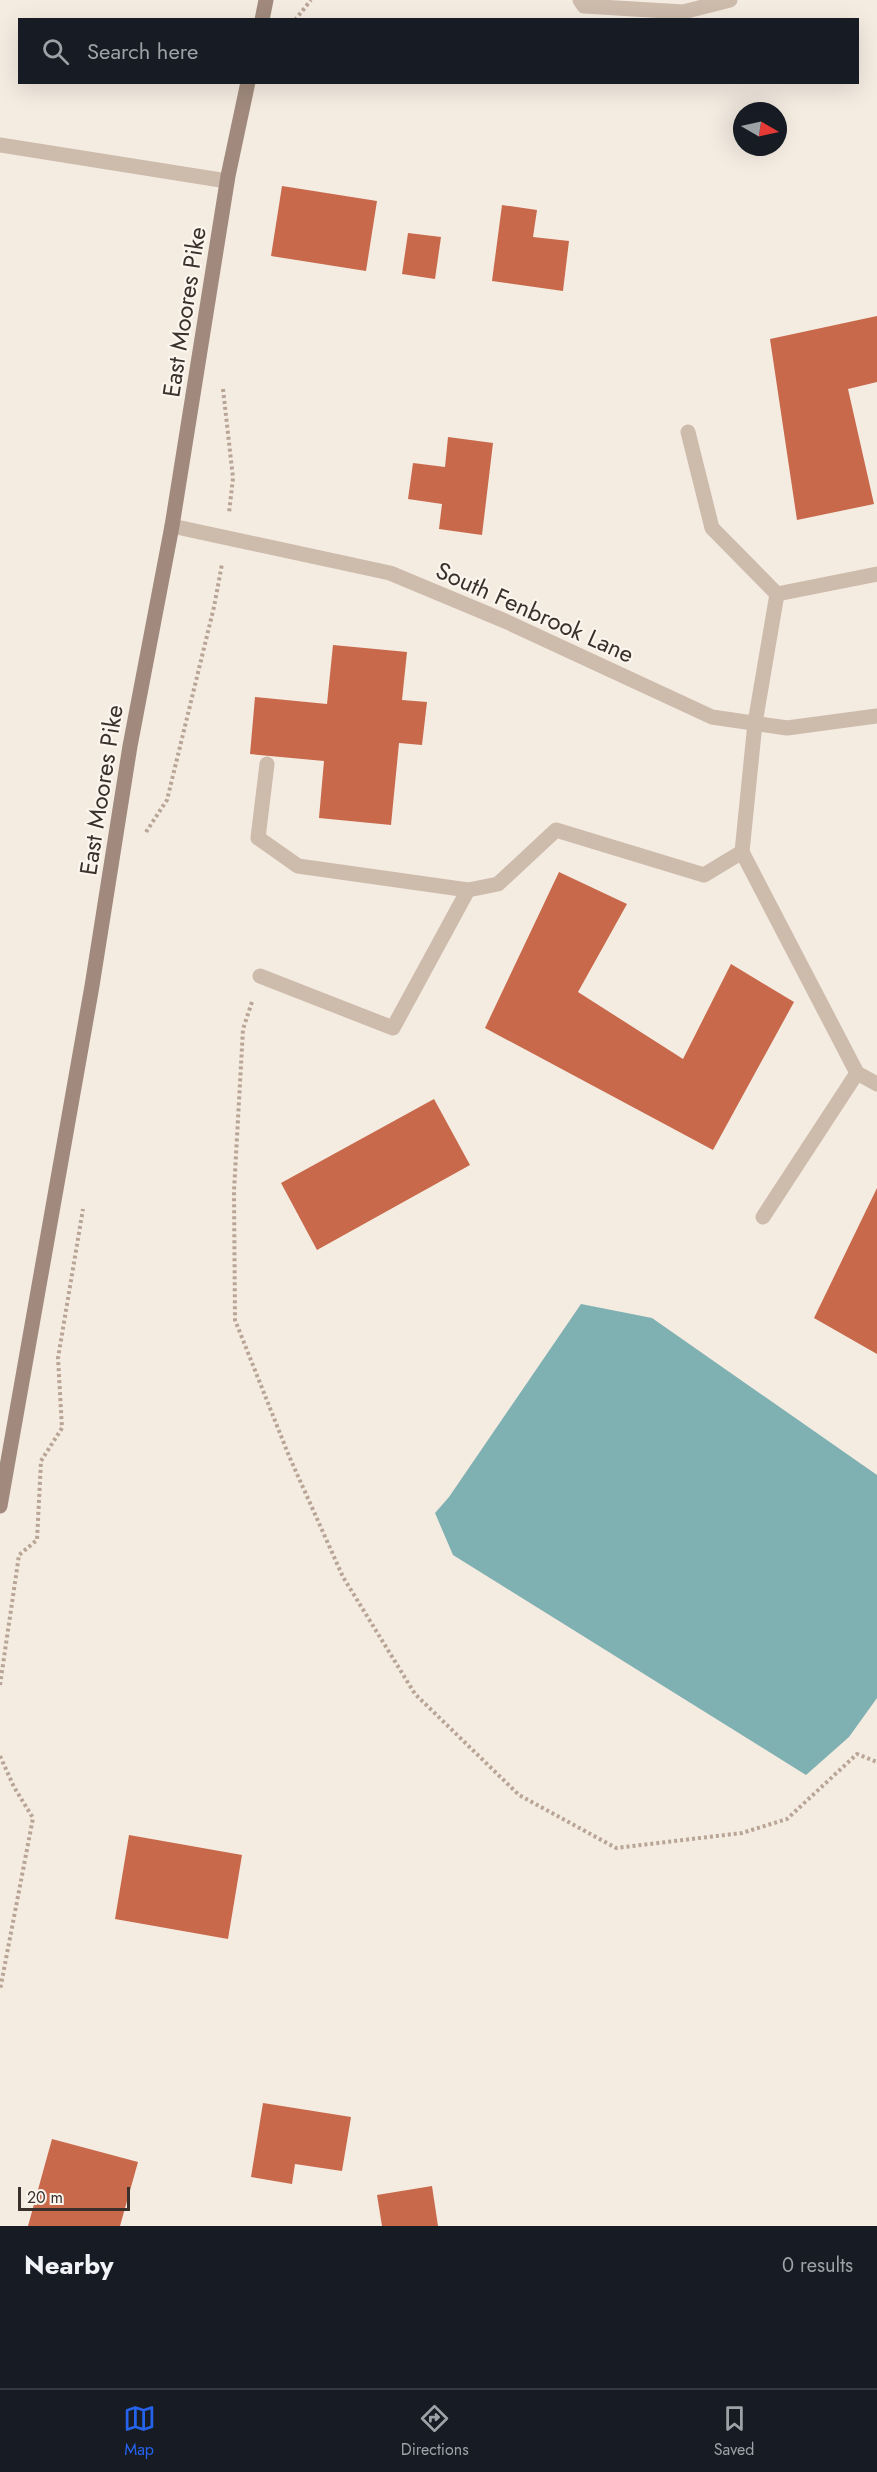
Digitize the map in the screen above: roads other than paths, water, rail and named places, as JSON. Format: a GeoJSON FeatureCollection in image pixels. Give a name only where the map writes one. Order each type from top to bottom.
{"type":"FeatureCollection","features":[{"type":"Feature","properties":{"kind":"main road"},"geometry":{"type":"LineString","coordinates":[[262,18],[266,0]]}},
{"type":"Feature","properties":{"kind":"main road","name":"East Moores Pike"},"geometry":{"type":"LineString","coordinates":[[0,1506],[92,986],[130,746],[171,526],[227,181],[248,84]]}},
{"type":"Feature","properties":{"kind":"street"},"geometry":{"type":"LineString","coordinates":[[579,0],[584,6],[683,12],[730,0]]}},
{"type":"Feature","properties":{"kind":"street"},"geometry":{"type":"LineString","coordinates":[[0,145],[227,181]]}},
{"type":"Feature","properties":{"kind":"street"},"geometry":{"type":"LineString","coordinates":[[688,432],[712,528],[777,594]]}},
{"type":"Feature","properties":{"kind":"street","name":"South Fenbrook Lane"},"geometry":{"type":"LineString","coordinates":[[171,526],[390,573],[505,621],[712,717],[787,728],[877,716]]}},
{"type":"Feature","properties":{"kind":"street"},"geometry":{"type":"LineString","coordinates":[[777,594],[877,574]]}},
{"type":"Feature","properties":{"kind":"street"},"geometry":{"type":"LineString","coordinates":[[777,594],[756,723],[742,852],[857,1073],[877,1084]]}},
{"type":"Feature","properties":{"kind":"street"},"geometry":{"type":"LineString","coordinates":[[267,764],[258,838],[298,866],[468,890],[498,884],[556,830],[704,875],[742,852]]}},
{"type":"Feature","properties":{"kind":"street"},"geometry":{"type":"LineString","coordinates":[[260,976],[393,1028],[468,890]]}},
{"type":"Feature","properties":{"kind":"street"},"geometry":{"type":"LineString","coordinates":[[763,1217],[857,1073]]}},
{"type":"Feature","properties":{"kind":"water"},"geometry":{"type":"Polygon","coordinates":[[[581,1304],[652,1318],[877,1475],[877,1698],[849,1737],[806,1775],[453,1555],[435,1513],[449,1497],[581,1304]]]}}]}
